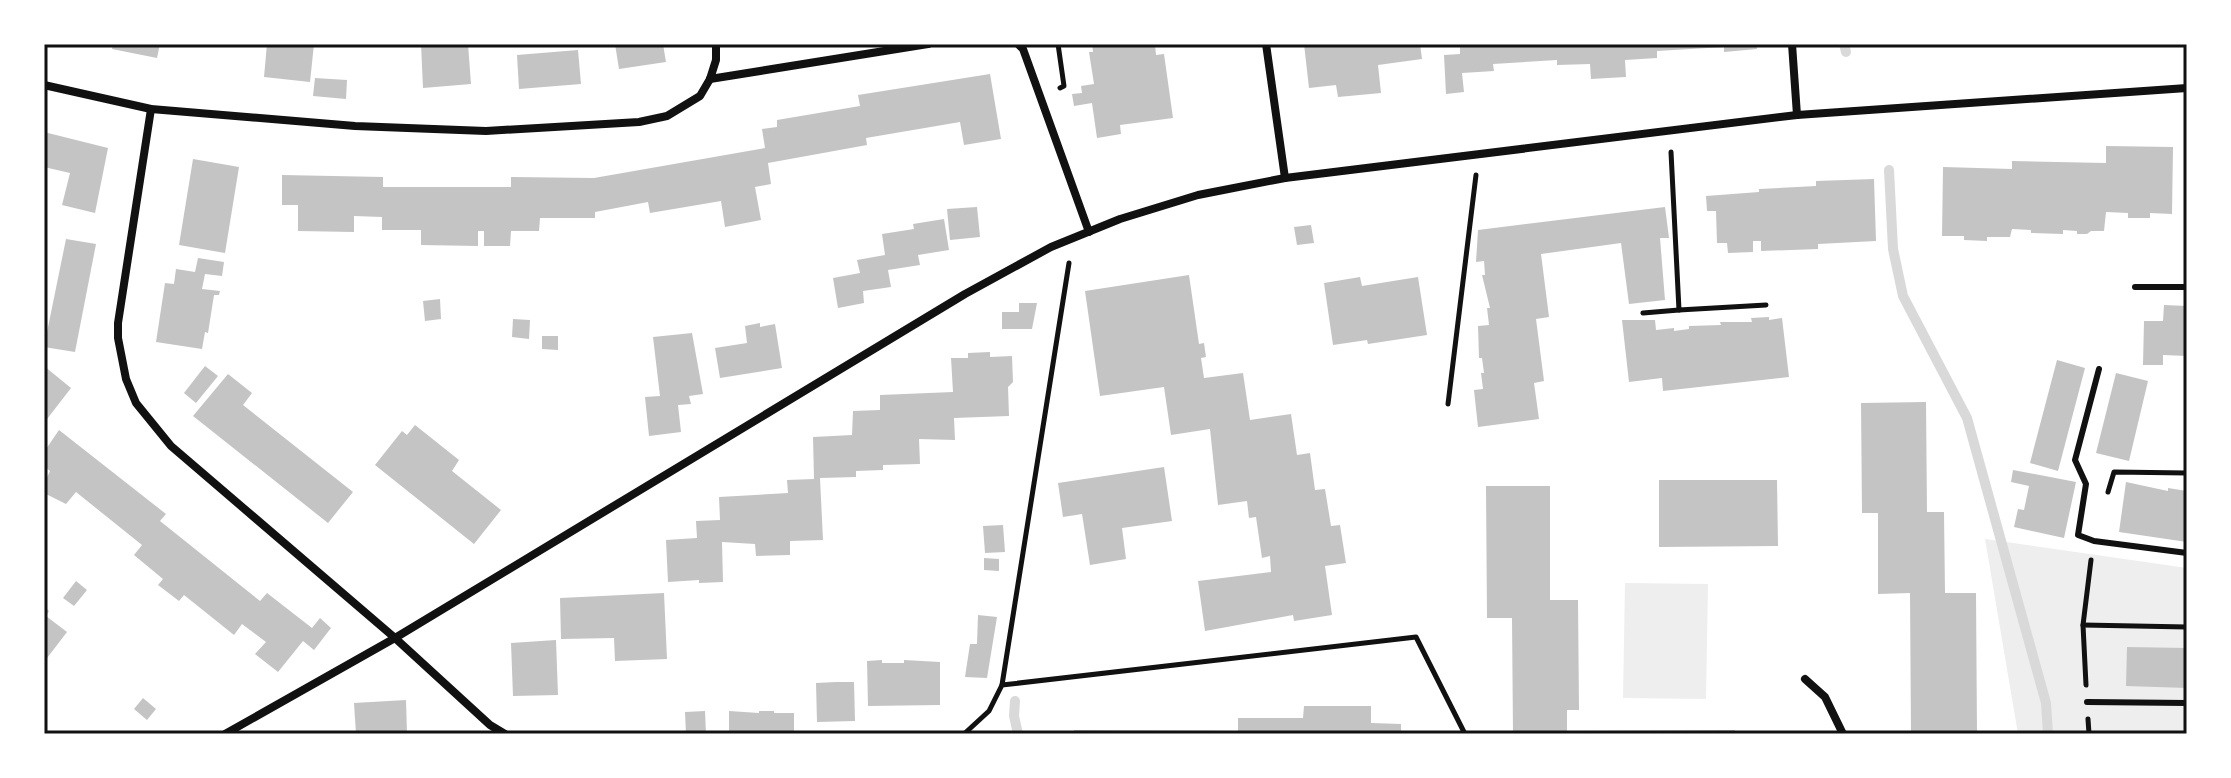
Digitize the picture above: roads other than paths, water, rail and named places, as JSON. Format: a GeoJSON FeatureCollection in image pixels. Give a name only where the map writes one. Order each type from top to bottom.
{"type":"FeatureCollection","features":[{"type":"Feature","properties":{"kind":"street"},"geometry":{"type":"LineString","coordinates":[[44,85],[151,109],[355,126],[486,131],[639,122],[667,116],[700,96],[716,60],[716,44]]}},
{"type":"Feature","properties":{"kind":"street"},"geometry":{"type":"LineString","coordinates":[[710,79],[928,44]]}},
{"type":"Feature","properties":{"kind":"street"},"geometry":{"type":"LineString","coordinates":[[1018,44],[1023,49],[1089,232]]}},
{"type":"Feature","properties":{"kind":"street"},"geometry":{"type":"LineString","coordinates":[[1266,44],[1285,178]]}},
{"type":"Feature","properties":{"kind":"street"},"geometry":{"type":"LineString","coordinates":[[1792,44],[1797,115]]}},
{"type":"Feature","properties":{"kind":"street"},"geometry":{"type":"LineString","coordinates":[[226,734],[395,638],[965,294],[1073,238],[1120,219],[1198,195],[1285,178],[1478,154],[1797,115],[2187,88]]}},
{"type":"Feature","properties":{"kind":"street"},"geometry":{"type":"LineString","coordinates":[[151,109],[118,323],[120,357],[136,403],[171,446],[395,638],[488,730],[505,734]]}},
{"type":"Feature","properties":{"kind":"street"},"geometry":{"type":"LineString","coordinates":[[1805,679],[1825,697],[1843,734]]}},
{"type":"Feature","properties":{"kind":"lane"},"geometry":{"type":"LineString","coordinates":[[2135,287],[2187,287]]}},
{"type":"Feature","properties":{"kind":"lane"},"geometry":{"type":"LineString","coordinates":[[2099,369],[2075,460],[2086,484],[2078,535],[2094,541],[2187,553]]}},
{"type":"Feature","properties":{"kind":"lane"},"geometry":{"type":"LineString","coordinates":[[2087,702],[2187,703]]}},
{"type":"Feature","properties":{"kind":"waterway"},"geometry":{"type":"LineString","coordinates":[[1844,44],[1846,52]]}},
{"type":"Feature","properties":{"kind":"waterway"},"geometry":{"type":"LineString","coordinates":[[1889,170],[1893,249],[1903,296],[1967,418],[2046,703],[2048,734]]}},
{"type":"Feature","properties":{"kind":"waterway"},"geometry":{"type":"LineString","coordinates":[[1015,701],[1018,734]]}}]}
